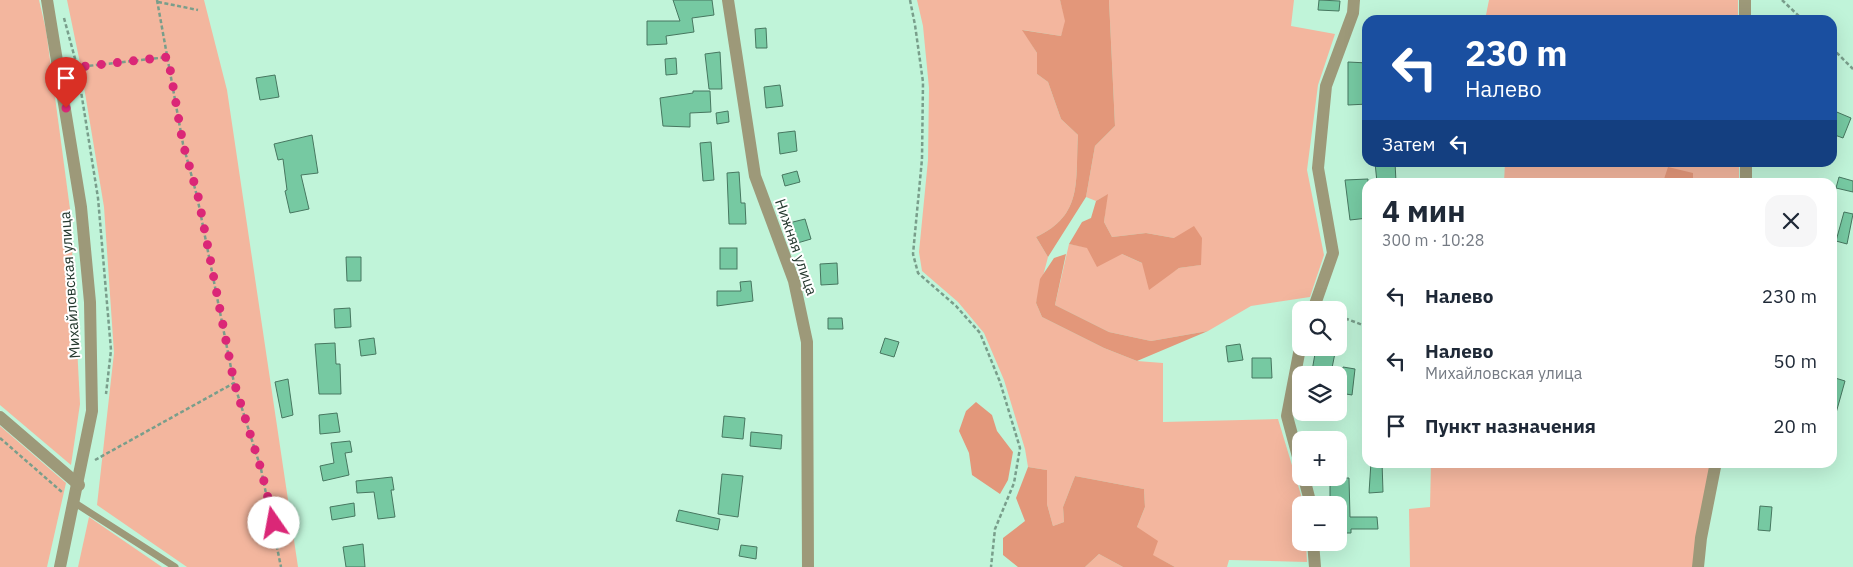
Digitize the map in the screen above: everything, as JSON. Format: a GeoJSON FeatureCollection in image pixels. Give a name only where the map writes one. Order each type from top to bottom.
{"type":"FeatureCollection","features":[{"type":"Feature","properties":{"kind":"street","name":"Михайловская улица"},"geometry":{"type":"LineString","coordinates":[[47,0],[60,69],[81,207],[90,302],[92,411],[79,485],[60,567]]}},
{"type":"Feature","properties":{"kind":"street","name":"Нижняя улица"},"geometry":{"type":"LineString","coordinates":[[728,0],[755,176],[794,280],[808,342],[808,567]]}},
{"type":"Feature","properties":{"kind":"street"},"geometry":{"type":"LineString","coordinates":[[1316,301],[1333,252],[1318,168],[1326,86],[1353,13],[1354,0]]}},
{"type":"Feature","properties":{"kind":"street"},"geometry":{"type":"LineString","coordinates":[[1745,0],[1745,15]]}},
{"type":"Feature","properties":{"kind":"street"},"geometry":{"type":"LineString","coordinates":[[1292,435],[1287,416],[1299,356]]}},
{"type":"Feature","properties":{"kind":"street"},"geometry":{"type":"LineString","coordinates":[[0,417],[79,485]]}},
{"type":"Feature","properties":{"kind":"street"},"geometry":{"type":"LineString","coordinates":[[1698,567],[1701,538],[1715,468]]}},
{"type":"Feature","properties":{"kind":"street"},"geometry":{"type":"LineString","coordinates":[[1314,551],[1315,567]]}},
{"type":"Feature","properties":{"kind":"lane"},"geometry":{"type":"LineString","coordinates":[[75,503],[175,567]]}},
{"type":"Feature","properties":{"kind":"path"},"geometry":{"type":"LineString","coordinates":[[910,0],[923,82],[922,159],[913,254],[918,273],[956,306],[980,333],[1000,382],[1020,448],[1014,483],[995,528],[992,567]]}},
{"type":"Feature","properties":{"kind":"path"},"geometry":{"type":"LineString","coordinates":[[1782,0],[1798,15]]}},
{"type":"Feature","properties":{"kind":"path"},"geometry":{"type":"LineString","coordinates":[[198,10],[158,1],[183,144],[198,196],[234,382],[261,469],[281,567]]}},
{"type":"Feature","properties":{"kind":"path"},"geometry":{"type":"LineString","coordinates":[[1837,53],[1853,69]]}},
{"type":"Feature","properties":{"kind":"path"},"geometry":{"type":"LineString","coordinates":[[60,69],[168,57]]}},
{"type":"Feature","properties":{"kind":"path"},"geometry":{"type":"LineString","coordinates":[[1347,319],[1362,324]]}},
{"type":"Feature","properties":{"kind":"path"},"geometry":{"type":"LineString","coordinates":[[82,466],[234,382]]}},
{"type":"Feature","properties":{"kind":"path"},"geometry":{"type":"LineString","coordinates":[[0,438],[75,503]]}},
{"type":"Feature","properties":{"kind":"shaded area"},"geometry":{"type":"Polygon","coordinates":[[[0,0],[39,0],[46,30],[70,209],[80,404],[71,465],[0,405],[0,0]]]}},
{"type":"Feature","properties":{"kind":"shaded area"},"geometry":{"type":"Polygon","coordinates":[[[67,0],[204,0],[227,90],[298,567],[187,567],[97,505],[114,353],[104,207],[80,63],[67,0]]]}},
{"type":"Feature","properties":{"kind":"shaded area"},"geometry":{"type":"Polygon","coordinates":[[[917,0],[1060,0],[1066,21],[1061,36],[1023,30],[1037,53],[1037,74],[1048,82],[1061,119],[1078,135],[1076,181],[1070,207],[1051,228],[1036,237],[1048,257],[1036,303],[1042,317],[1104,348],[1137,361],[1163,363],[1163,422],[1278,419],[1292,465],[1292,486],[1298,486],[1301,496],[1292,496],[1292,551],[1306,551],[1307,562],[1229,560],[1227,567],[1175,567],[1152,555],[1137,527],[1145,507],[1144,489],[1075,476],[1063,507],[1064,522],[1053,526],[1047,504],[1047,470],[1028,467],[1025,449],[1004,380],[984,333],[958,302],[922,271],[919,252],[928,160],[929,88],[923,26],[917,0]]]}},
{"type":"Feature","properties":{"kind":"shaded area"},"geometry":{"type":"Polygon","coordinates":[[[1060,0],[1109,0],[1115,126],[1095,146],[1086,197],[1048,257],[1036,237],[1051,228],[1070,207],[1076,181],[1078,135],[1061,119],[1048,82],[1037,74],[1037,53],[1022,30],[1061,36],[1065,21],[1060,0]]]}},
{"type":"Feature","properties":{"kind":"shaded area"},"geometry":{"type":"Polygon","coordinates":[[[1109,0],[1294,0],[1291,26],[1335,34],[1318,85],[1307,170],[1324,255],[1310,297],[1251,306],[1208,331],[1151,341],[1109,332],[1055,305],[1069,244],[1122,254],[1168,275],[1179,268],[1200,265],[1174,238],[1146,233],[1112,237],[1104,222],[1107,195],[1096,201],[1086,197],[1095,146],[1115,126],[1109,0]]]}},
{"type":"Feature","properties":{"kind":"shaded area"},"geometry":{"type":"Polygon","coordinates":[[[1489,0],[1738,0],[1738,15],[1486,15],[1489,0]]]}},
{"type":"Feature","properties":{"kind":"shaded area"},"geometry":{"type":"Polygon","coordinates":[[[1505,167],[1739,167],[1739,178],[1504,178],[1505,167]]]}},
{"type":"Feature","properties":{"kind":"shaded area"},"geometry":{"type":"Polygon","coordinates":[[[1668,167],[1693,173],[1693,178],[1664,178],[1668,167]]]}},
{"type":"Feature","properties":{"kind":"shaded area"},"geometry":{"type":"Polygon","coordinates":[[[1108,194],[1104,222],[1112,237],[1146,233],[1174,238],[1194,226],[1202,238],[1201,265],[1179,268],[1149,290],[1142,263],[1122,254],[1097,267],[1087,248],[1069,244],[1082,222],[1091,218],[1096,201],[1108,194]]]}},
{"type":"Feature","properties":{"kind":"shaded area"},"geometry":{"type":"Polygon","coordinates":[[[1066,254],[1055,305],[1109,332],[1151,341],[1208,331],[1137,361],[1104,348],[1042,317],[1036,303],[1040,279],[1054,258],[1066,254]]]}},
{"type":"Feature","properties":{"kind":"shaded area"},"geometry":{"type":"Polygon","coordinates":[[[976,402],[992,415],[997,431],[1013,452],[1008,480],[1000,494],[972,475],[969,453],[959,431],[966,411],[976,402]]]}},
{"type":"Feature","properties":{"kind":"shaded area"},"geometry":{"type":"Polygon","coordinates":[[[0,426],[66,483],[47,567],[0,567],[0,426]]]}},
{"type":"Feature","properties":{"kind":"shaded area"},"geometry":{"type":"Polygon","coordinates":[[[1028,467],[1047,470],[1047,504],[1053,526],[1064,522],[1063,507],[1075,476],[1144,489],[1145,507],[1137,527],[1158,541],[1153,555],[1175,567],[1123,567],[1099,554],[1085,567],[1018,567],[1003,555],[1003,538],[1025,521],[1016,498],[1028,467]]]}},
{"type":"Feature","properties":{"kind":"shaded area"},"geometry":{"type":"Polygon","coordinates":[[[1431,468],[1711,468],[1694,567],[1410,567],[1409,509],[1430,507],[1431,468]]]}},
{"type":"Feature","properties":{"kind":"shaded area"},"geometry":{"type":"Polygon","coordinates":[[[89,517],[162,567],[78,567],[89,517]]]}},
{"type":"Feature","properties":{"kind":"shaded area"},"geometry":{"type":"Polygon","coordinates":[[[1099,554],[1123,567],[1085,567],[1099,554]]]}},
{"type":"Feature","properties":{"kind":"building"},"geometry":{"type":"Polygon","coordinates":[[[673,0],[712,0],[714,15],[692,18],[694,32],[666,36],[667,44],[647,45],[647,21],[680,21],[673,0]]]}},
{"type":"Feature","properties":{"kind":"building"},"geometry":{"type":"Polygon","coordinates":[[[1319,0],[1340,1],[1339,11],[1318,10],[1319,0]]]}},
{"type":"Feature","properties":{"kind":"building"},"geometry":{"type":"Polygon","coordinates":[[[766,28],[767,48],[756,48],[755,29],[766,28]]]}},
{"type":"Feature","properties":{"kind":"building"},"geometry":{"type":"Polygon","coordinates":[[[720,52],[722,89],[709,89],[705,54],[720,52]]]}},
{"type":"Feature","properties":{"kind":"building"},"geometry":{"type":"Polygon","coordinates":[[[676,58],[677,74],[666,75],[665,59],[676,58]]]}},
{"type":"Feature","properties":{"kind":"building"},"geometry":{"type":"Polygon","coordinates":[[[1348,62],[1362,63],[1362,104],[1348,105],[1348,62]]]}},
{"type":"Feature","properties":{"kind":"building"},"geometry":{"type":"Polygon","coordinates":[[[275,75],[279,97],[260,100],[256,78],[275,75]]]}},
{"type":"Feature","properties":{"kind":"building"},"geometry":{"type":"Polygon","coordinates":[[[780,85],[783,106],[766,108],[764,87],[780,85]]]}},
{"type":"Feature","properties":{"kind":"building"},"geometry":{"type":"Polygon","coordinates":[[[693,91],[710,91],[711,112],[690,113],[690,127],[663,126],[660,98],[693,93],[693,91]]]}},
{"type":"Feature","properties":{"kind":"building"},"geometry":{"type":"Polygon","coordinates":[[[728,111],[729,122],[717,124],[716,113],[728,111]]]}},
{"type":"Feature","properties":{"kind":"building"},"geometry":{"type":"Polygon","coordinates":[[[1837,112],[1851,118],[1843,138],[1837,136],[1837,112]]]}},
{"type":"Feature","properties":{"kind":"building"},"geometry":{"type":"Polygon","coordinates":[[[795,131],[797,151],[780,154],[778,133],[795,131]]]}},
{"type":"Feature","properties":{"kind":"building"},"geometry":{"type":"Polygon","coordinates":[[[312,135],[318,173],[301,175],[309,209],[290,213],[285,191],[287,190],[283,159],[278,160],[274,144],[312,135]]]}},
{"type":"Feature","properties":{"kind":"building"},"geometry":{"type":"Polygon","coordinates":[[[711,142],[714,180],[703,181],[700,143],[711,142]]]}},
{"type":"Feature","properties":{"kind":"building"},"geometry":{"type":"Polygon","coordinates":[[[1375,167],[1395,167],[1396,178],[1377,178],[1375,167]]]}},
{"type":"Feature","properties":{"kind":"building"},"geometry":{"type":"Polygon","coordinates":[[[797,171],[800,182],[785,186],[782,175],[797,171]]]}},
{"type":"Feature","properties":{"kind":"building"},"geometry":{"type":"Polygon","coordinates":[[[739,172],[741,203],[745,203],[746,224],[729,224],[727,173],[739,172]]]}},
{"type":"Feature","properties":{"kind":"building"},"geometry":{"type":"Polygon","coordinates":[[[1839,177],[1853,181],[1853,192],[1837,188],[1839,177]]]}},
{"type":"Feature","properties":{"kind":"building"},"geometry":{"type":"Polygon","coordinates":[[[1362,179],[1362,219],[1350,220],[1345,180],[1362,179]]]}},
{"type":"Feature","properties":{"kind":"building"},"geometry":{"type":"Polygon","coordinates":[[[1844,212],[1853,214],[1847,244],[1837,241],[1844,212]]]}},
{"type":"Feature","properties":{"kind":"building"},"geometry":{"type":"Polygon","coordinates":[[[805,219],[811,239],[794,244],[789,223],[805,219]]]}},
{"type":"Feature","properties":{"kind":"building"},"geometry":{"type":"Polygon","coordinates":[[[720,248],[737,248],[737,269],[720,269],[720,248]]]}},
{"type":"Feature","properties":{"kind":"building"},"geometry":{"type":"Polygon","coordinates":[[[346,257],[361,257],[361,281],[347,281],[346,257]]]}},
{"type":"Feature","properties":{"kind":"building"},"geometry":{"type":"Polygon","coordinates":[[[837,263],[838,284],[821,285],[820,264],[837,263]]]}},
{"type":"Feature","properties":{"kind":"building"},"geometry":{"type":"Polygon","coordinates":[[[751,281],[753,301],[717,306],[717,291],[741,291],[740,282],[751,281]]]}},
{"type":"Feature","properties":{"kind":"building"},"geometry":{"type":"Polygon","coordinates":[[[350,308],[351,327],[335,328],[334,309],[350,308]]]}},
{"type":"Feature","properties":{"kind":"building"},"geometry":{"type":"Polygon","coordinates":[[[828,318],[842,318],[843,329],[828,329],[828,318]]]}},
{"type":"Feature","properties":{"kind":"building"},"geometry":{"type":"Polygon","coordinates":[[[374,338],[376,354],[361,356],[359,340],[374,338]]]}},
{"type":"Feature","properties":{"kind":"building"},"geometry":{"type":"Polygon","coordinates":[[[885,338],[899,342],[894,357],[880,353],[885,338]]]}},
{"type":"Feature","properties":{"kind":"building"},"geometry":{"type":"Polygon","coordinates":[[[335,343],[336,364],[340,364],[341,394],[319,394],[315,344],[335,343]]]}},
{"type":"Feature","properties":{"kind":"building"},"geometry":{"type":"Polygon","coordinates":[[[1240,344],[1243,360],[1228,362],[1226,346],[1240,344]]]}},
{"type":"Feature","properties":{"kind":"building"},"geometry":{"type":"Polygon","coordinates":[[[1315,356],[1334,356],[1332,366],[1313,366],[1315,356]]]}},
{"type":"Feature","properties":{"kind":"building"},"geometry":{"type":"Polygon","coordinates":[[[1252,358],[1271,358],[1272,378],[1252,378],[1252,358]]]}},
{"type":"Feature","properties":{"kind":"building"},"geometry":{"type":"Polygon","coordinates":[[[1347,368],[1355,369],[1352,395],[1347,394],[1347,368]]]}},
{"type":"Feature","properties":{"kind":"building"},"geometry":{"type":"Polygon","coordinates":[[[288,379],[293,415],[282,418],[275,382],[288,379]]]}},
{"type":"Feature","properties":{"kind":"building"},"geometry":{"type":"Polygon","coordinates":[[[1837,379],[1845,381],[1837,409],[1837,379]]]}},
{"type":"Feature","properties":{"kind":"building"},"geometry":{"type":"Polygon","coordinates":[[[337,413],[340,432],[320,434],[319,415],[337,413]]]}},
{"type":"Feature","properties":{"kind":"building"},"geometry":{"type":"Polygon","coordinates":[[[724,416],[745,418],[743,439],[722,437],[724,416]]]}},
{"type":"Feature","properties":{"kind":"building"},"geometry":{"type":"Polygon","coordinates":[[[751,432],[782,435],[781,449],[750,446],[751,432]]]}},
{"type":"Feature","properties":{"kind":"building"},"geometry":{"type":"Polygon","coordinates":[[[350,441],[352,452],[345,453],[349,475],[323,481],[320,466],[334,463],[331,443],[350,441]]]}},
{"type":"Feature","properties":{"kind":"building"},"geometry":{"type":"Polygon","coordinates":[[[1371,468],[1382,468],[1383,492],[1369,493],[1371,468]]]}},
{"type":"Feature","properties":{"kind":"building"},"geometry":{"type":"Polygon","coordinates":[[[722,474],[743,476],[738,517],[718,514],[722,474]]]}},
{"type":"Feature","properties":{"kind":"building"},"geometry":{"type":"Polygon","coordinates":[[[392,477],[394,490],[391,490],[395,517],[378,519],[374,492],[357,493],[356,481],[392,477]]]}},
{"type":"Feature","properties":{"kind":"building"},"geometry":{"type":"Polygon","coordinates":[[[1347,478],[1349,478],[1350,517],[1377,517],[1378,529],[1351,529],[1351,533],[1347,533],[1347,496],[1330,496],[1330,486],[1347,486],[1347,478]]]}},
{"type":"Feature","properties":{"kind":"building"},"geometry":{"type":"Polygon","coordinates":[[[354,503],[355,516],[332,520],[330,507],[354,503]]]}},
{"type":"Feature","properties":{"kind":"building"},"geometry":{"type":"Polygon","coordinates":[[[1760,506],[1772,507],[1770,531],[1758,530],[1760,506]]]}},
{"type":"Feature","properties":{"kind":"building"},"geometry":{"type":"Polygon","coordinates":[[[679,510],[720,519],[718,530],[676,521],[679,510]]]}},
{"type":"Feature","properties":{"kind":"building"},"geometry":{"type":"Polygon","coordinates":[[[363,544],[365,567],[346,567],[343,547],[363,544]]]}},
{"type":"Feature","properties":{"kind":"building"},"geometry":{"type":"Polygon","coordinates":[[[741,545],[757,547],[756,559],[739,556],[741,545]]]}},
{"type":"Feature","properties":{"kind":"route"},"geometry":{"type":"LineString","coordinates":[[66,108],[60,69],[168,57],[183,144],[198,196],[234,382],[243,417],[261,469],[274,523]]}}]}
